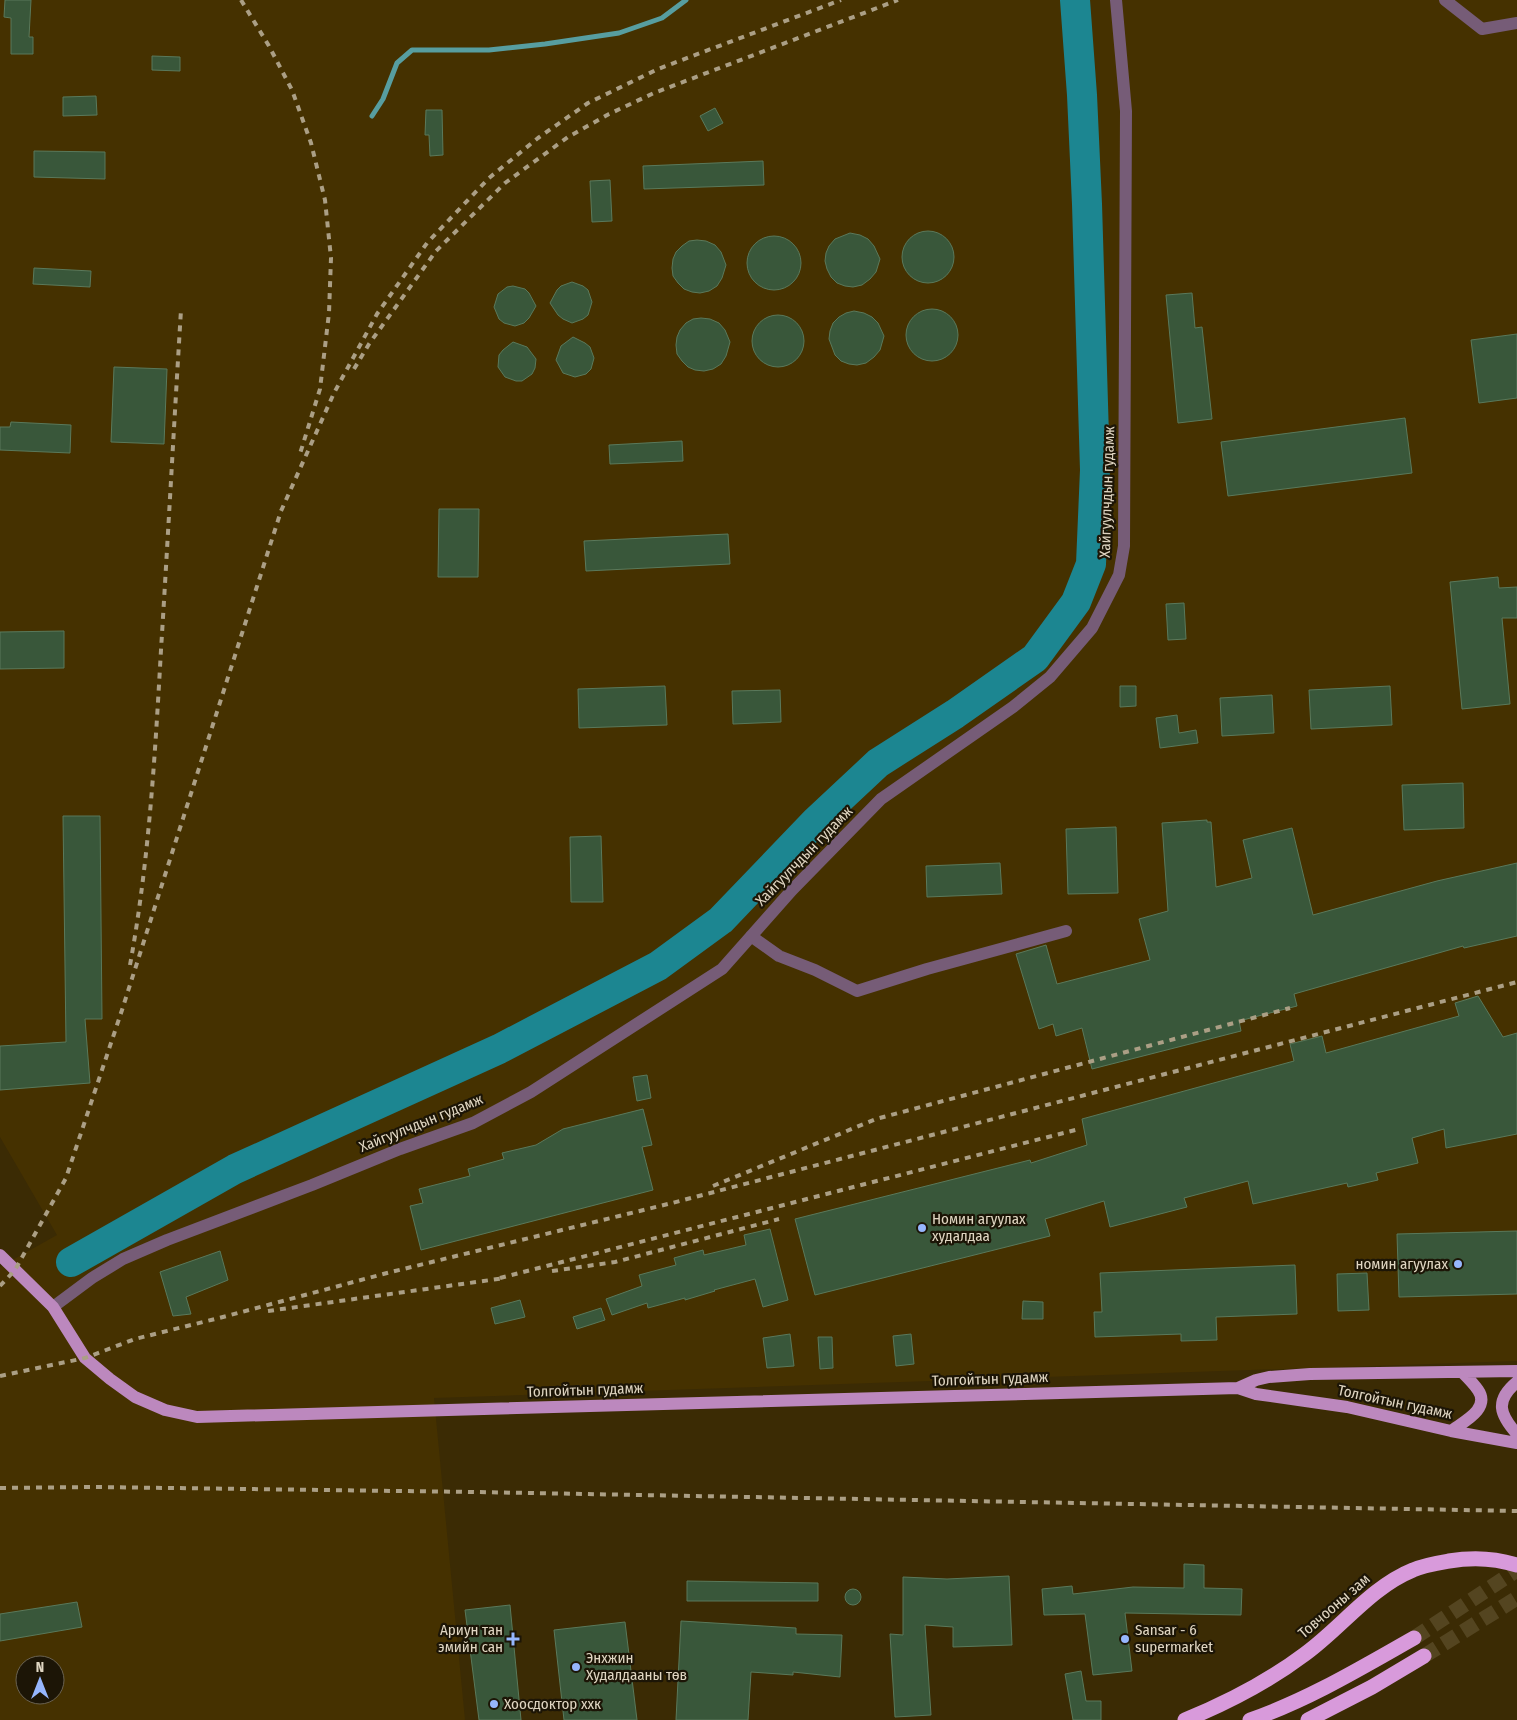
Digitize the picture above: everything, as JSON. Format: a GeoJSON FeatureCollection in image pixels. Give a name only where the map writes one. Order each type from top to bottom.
{"type":"FeatureCollection","features":[{"type":"Feature","properties":{"kind":"highway","name":"Товчооны зам"},"geometry":{"type":"LineString","coordinates":[[1186,1720],[1239,1695],[1290,1665],[1316,1646],[1379,1591],[1398,1577],[1413,1570],[1441,1562],[1470,1558],[1498,1560],[1517,1565]]}},
{"type":"Feature","properties":{"kind":"highway"},"geometry":{"type":"LineString","coordinates":[[1250,1720],[1276,1711],[1335,1683],[1414,1638]]}},
{"type":"Feature","properties":{"kind":"highway"},"geometry":{"type":"LineString","coordinates":[[1308,1720],[1372,1687],[1424,1656]]}},
{"type":"Feature","properties":{"kind":"main road","name":"Толгойтын гудамж"},"geometry":{"type":"LineString","coordinates":[[0,1255],[53,1307],[85,1358],[110,1379],[135,1397],[165,1410],[197,1417],[1238,1388],[1256,1394],[1347,1407],[1517,1443]]}},
{"type":"Feature","properties":{"kind":"main road","name":"Толгойтын гудамж"},"geometry":{"type":"LineString","coordinates":[[1238,1388],[1256,1380],[1269,1377],[1310,1374],[1517,1371]]}},
{"type":"Feature","properties":{"kind":"main road"},"geometry":{"type":"LineString","coordinates":[[1451,1430],[1475,1414],[1480,1408],[1481,1403],[1480,1391],[1462,1372]]}},
{"type":"Feature","properties":{"kind":"main road"},"geometry":{"type":"LineString","coordinates":[[1517,1382],[1507,1392],[1502,1403],[1504,1419],[1517,1434]]}},
{"type":"Feature","properties":{"kind":"street","name":"Хайгуулчдын гудамж"},"geometry":{"type":"LineString","coordinates":[[53,1307],[92,1278],[123,1259],[167,1240],[482,1118],[531,1092],[722,969],[792,890],[881,800],[1013,707],[1050,678],[1092,628],[1119,575],[1124,546],[1126,111],[1116,0]]}},
{"type":"Feature","properties":{"kind":"street"},"geometry":{"type":"LineString","coordinates":[[1445,0],[1482,29],[1517,23]]}},
{"type":"Feature","properties":{"kind":"street"},"geometry":{"type":"LineString","coordinates":[[751,936],[779,956],[815,970],[857,991],[928,968],[1066,931]]}},
{"type":"Feature","properties":{"kind":"shaded area"},"geometry":{"type":"Polygon","coordinates":[[[0,0],[1517,0],[1517,1361],[434,1398],[465,1720],[0,1720],[0,1267],[57,1235],[0,1137],[0,0]]]}},
{"type":"Feature","properties":{"kind":"building"},"geometry":{"type":"Polygon","coordinates":[[[5,0],[31,0],[29,37],[33,37],[33,54],[11,54],[11,18],[4,17],[5,0]]]}},
{"type":"Feature","properties":{"kind":"building"},"geometry":{"type":"Polygon","coordinates":[[[152,56],[180,57],[180,71],[152,70],[152,56]]]}},
{"type":"Feature","properties":{"kind":"building"},"geometry":{"type":"Polygon","coordinates":[[[96,96],[97,115],[63,116],[63,97],[96,96]]]}},
{"type":"Feature","properties":{"kind":"building"},"geometry":{"type":"Polygon","coordinates":[[[715,108],[723,123],[708,131],[700,116],[715,108]]]}},
{"type":"Feature","properties":{"kind":"building"},"geometry":{"type":"Polygon","coordinates":[[[426,110],[442,110],[443,155],[430,156],[429,135],[425,135],[426,110]]]}},
{"type":"Feature","properties":{"kind":"building"},"geometry":{"type":"Polygon","coordinates":[[[34,151],[105,152],[105,179],[34,177],[34,151]]]}},
{"type":"Feature","properties":{"kind":"building"},"geometry":{"type":"Polygon","coordinates":[[[763,161],[764,185],[644,189],[643,166],[763,161]]]}},
{"type":"Feature","properties":{"kind":"building"},"geometry":{"type":"Polygon","coordinates":[[[610,180],[612,221],[592,222],[590,181],[610,180]]]}},
{"type":"Feature","properties":{"kind":"building"},"geometry":{"type":"Polygon","coordinates":[[[923,231],[933,231],[947,238],[954,252],[954,262],[947,276],[933,283],[923,283],[913,279],[906,272],[902,262],[902,252],[906,242],[913,235],[923,231]]]}},
{"type":"Feature","properties":{"kind":"building"},"geometry":{"type":"Polygon","coordinates":[[[850,233],[868,239],[874,246],[880,259],[876,272],[870,279],[862,285],[853,287],[837,283],[831,277],[825,261],[829,246],[835,239],[850,233]]]}},
{"type":"Feature","properties":{"kind":"building"},"geometry":{"type":"Polygon","coordinates":[[[774,236],[793,244],[801,263],[793,282],[774,290],[755,282],[747,263],[755,244],[774,236]]]}},
{"type":"Feature","properties":{"kind":"building"},"geometry":{"type":"Polygon","coordinates":[[[697,240],[715,245],[721,252],[726,265],[717,286],[709,291],[700,293],[684,289],[673,276],[672,268],[676,252],[689,241],[697,240]]]}},
{"type":"Feature","properties":{"kind":"building"},"geometry":{"type":"Polygon","coordinates":[[[34,268],[91,271],[90,287],[33,284],[34,268]]]}},
{"type":"Feature","properties":{"kind":"building"},"geometry":{"type":"Polygon","coordinates":[[[572,282],[588,290],[592,302],[588,315],[572,323],[558,315],[550,303],[561,286],[572,282]]]}},
{"type":"Feature","properties":{"kind":"building"},"geometry":{"type":"Polygon","coordinates":[[[513,286],[525,289],[536,306],[524,323],[515,326],[504,323],[499,319],[494,307],[498,294],[507,287],[513,286]]]}},
{"type":"Feature","properties":{"kind":"building"},"geometry":{"type":"Polygon","coordinates":[[[1192,293],[1195,328],[1202,327],[1212,419],[1178,423],[1166,295],[1192,293]]]}},
{"type":"Feature","properties":{"kind":"building"},"geometry":{"type":"Polygon","coordinates":[[[927,309],[937,309],[951,316],[958,330],[958,340],[951,354],[937,361],[927,361],[917,357],[910,350],[906,340],[906,330],[910,320],[917,313],[927,309]]]}},
{"type":"Feature","properties":{"kind":"building"},"geometry":{"type":"Polygon","coordinates":[[[854,311],[872,317],[878,323],[884,336],[880,350],[874,357],[866,363],[857,365],[841,361],[835,355],[829,339],[833,323],[846,313],[854,311]]]}},
{"type":"Feature","properties":{"kind":"building"},"geometry":{"type":"Polygon","coordinates":[[[773,315],[783,315],[797,322],[804,336],[804,346],[797,360],[783,367],[773,367],[763,363],[756,356],[752,346],[752,336],[756,326],[763,319],[773,315]]]}},
{"type":"Feature","properties":{"kind":"building"},"geometry":{"type":"Polygon","coordinates":[[[701,318],[719,323],[725,330],[730,342],[726,356],[721,364],[713,369],[704,371],[688,367],[677,354],[676,345],[680,330],[686,323],[693,319],[701,318]]]}},
{"type":"Feature","properties":{"kind":"building"},"geometry":{"type":"Polygon","coordinates":[[[1517,334],[1517,398],[1479,403],[1471,340],[1517,334]]]}},
{"type":"Feature","properties":{"kind":"building"},"geometry":{"type":"Polygon","coordinates":[[[573,337],[590,347],[594,358],[591,369],[586,374],[575,377],[563,373],[556,360],[561,346],[573,337]]]}},
{"type":"Feature","properties":{"kind":"building"},"geometry":{"type":"Polygon","coordinates":[[[513,342],[527,347],[536,359],[532,374],[522,381],[505,377],[498,367],[499,355],[513,342]]]}},
{"type":"Feature","properties":{"kind":"building"},"geometry":{"type":"Polygon","coordinates":[[[114,367],[167,369],[164,444],[111,442],[114,367]]]}},
{"type":"Feature","properties":{"kind":"building"},"geometry":{"type":"Polygon","coordinates":[[[1405,418],[1412,473],[1228,496],[1221,442],[1405,418]]]}},
{"type":"Feature","properties":{"kind":"building"},"geometry":{"type":"Polygon","coordinates":[[[11,422],[71,425],[70,453],[0,450],[0,427],[10,427],[11,422]]]}},
{"type":"Feature","properties":{"kind":"building"},"geometry":{"type":"Polygon","coordinates":[[[682,441],[683,461],[610,464],[609,445],[682,441]]]}},
{"type":"Feature","properties":{"kind":"building"},"geometry":{"type":"Polygon","coordinates":[[[439,509],[479,509],[478,577],[438,577],[439,509]]]}},
{"type":"Feature","properties":{"kind":"building"},"geometry":{"type":"Polygon","coordinates":[[[728,534],[730,564],[586,571],[584,541],[728,534]]]}},
{"type":"Feature","properties":{"kind":"building"},"geometry":{"type":"Polygon","coordinates":[[[1498,577],[1499,588],[1517,587],[1517,618],[1502,618],[1510,704],[1462,709],[1450,582],[1498,577]]]}},
{"type":"Feature","properties":{"kind":"building"},"geometry":{"type":"Polygon","coordinates":[[[1184,603],[1186,639],[1168,640],[1166,604],[1184,603]]]}},
{"type":"Feature","properties":{"kind":"building"},"geometry":{"type":"Polygon","coordinates":[[[64,631],[64,668],[0,669],[0,632],[64,631]]]}},
{"type":"Feature","properties":{"kind":"building"},"geometry":{"type":"Polygon","coordinates":[[[665,686],[667,725],[579,728],[578,689],[665,686]]]}},
{"type":"Feature","properties":{"kind":"building"},"geometry":{"type":"Polygon","coordinates":[[[1120,686],[1136,686],[1136,706],[1120,707],[1120,686]]]}},
{"type":"Feature","properties":{"kind":"building"},"geometry":{"type":"Polygon","coordinates":[[[1390,686],[1392,725],[1311,729],[1309,690],[1390,686]]]}},
{"type":"Feature","properties":{"kind":"building"},"geometry":{"type":"Polygon","coordinates":[[[780,690],[781,722],[733,724],[732,691],[780,690]]]}},
{"type":"Feature","properties":{"kind":"building"},"geometry":{"type":"Polygon","coordinates":[[[1272,695],[1274,733],[1222,736],[1220,698],[1272,695]]]}},
{"type":"Feature","properties":{"kind":"building"},"geometry":{"type":"Polygon","coordinates":[[[1177,715],[1179,733],[1196,730],[1198,743],[1160,748],[1156,718],[1177,715]]]}},
{"type":"Feature","properties":{"kind":"building"},"geometry":{"type":"Polygon","coordinates":[[[1463,783],[1464,828],[1404,830],[1402,785],[1463,783]]]}},
{"type":"Feature","properties":{"kind":"building"},"geometry":{"type":"Polygon","coordinates":[[[63,816],[100,816],[102,1019],[85,1019],[90,1083],[0,1090],[0,1046],[66,1042],[63,816]]]}},
{"type":"Feature","properties":{"kind":"building"},"geometry":{"type":"Polygon","coordinates":[[[1207,820],[1207,822],[1211,822],[1216,887],[1252,878],[1243,840],[1292,828],[1313,915],[1437,881],[1517,863],[1517,936],[1464,948],[1463,946],[1294,994],[1297,1006],[1239,1021],[1241,1031],[1092,1069],[1082,1028],[1056,1036],[1053,1024],[1039,1029],[1016,954],[1046,945],[1057,984],[1150,960],[1139,919],[1168,911],[1162,823],[1207,820]]]}},
{"type":"Feature","properties":{"kind":"building"},"geometry":{"type":"Polygon","coordinates":[[[1116,827],[1118,893],[1068,894],[1066,829],[1116,827]]]}},
{"type":"Feature","properties":{"kind":"building"},"geometry":{"type":"Polygon","coordinates":[[[601,836],[603,902],[571,902],[570,837],[601,836]]]}},
{"type":"Feature","properties":{"kind":"building"},"geometry":{"type":"Polygon","coordinates":[[[1000,863],[1002,894],[927,897],[926,866],[1000,863]]]}},
{"type":"Feature","properties":{"kind":"building"},"geometry":{"type":"Polygon","coordinates":[[[1478,996],[1503,1037],[1517,1033],[1517,1134],[1446,1148],[1444,1129],[1412,1138],[1418,1163],[1376,1173],[1378,1180],[1348,1187],[1347,1183],[1253,1204],[1248,1181],[1184,1198],[1187,1207],[1110,1227],[1104,1201],[1045,1219],[1050,1236],[815,1295],[795,1219],[1030,1160],[1031,1163],[1087,1145],[1082,1119],[1294,1061],[1290,1044],[1322,1036],[1326,1053],[1459,1016],[1455,1003],[1478,996]]]}},
{"type":"Feature","properties":{"kind":"building"},"geometry":{"type":"Polygon","coordinates":[[[647,1075],[651,1098],[637,1101],[633,1077],[647,1075]]]}},
{"type":"Feature","properties":{"kind":"building"},"geometry":{"type":"Polygon","coordinates":[[[643,1109],[652,1145],[642,1147],[653,1190],[421,1250],[410,1206],[423,1203],[419,1189],[470,1176],[468,1169],[504,1159],[502,1153],[536,1145],[563,1129],[643,1109]]]}},
{"type":"Feature","properties":{"kind":"building"},"geometry":{"type":"Polygon","coordinates":[[[770,1229],[788,1300],[763,1307],[755,1279],[685,1300],[685,1298],[648,1308],[647,1303],[612,1315],[606,1299],[642,1286],[639,1275],[676,1265],[674,1258],[703,1250],[704,1255],[746,1245],[744,1235],[770,1229]]]}},
{"type":"Feature","properties":{"kind":"building","name":"номин агуулах"},"geometry":{"type":"Polygon","coordinates":[[[1517,1231],[1517,1294],[1399,1297],[1397,1234],[1517,1231]]]}},
{"type":"Feature","properties":{"kind":"building"},"geometry":{"type":"Polygon","coordinates":[[[220,1251],[228,1280],[186,1297],[191,1314],[173,1316],[160,1272],[220,1251]]]}},
{"type":"Feature","properties":{"kind":"building"},"geometry":{"type":"Polygon","coordinates":[[[1295,1265],[1297,1314],[1216,1317],[1217,1340],[1181,1341],[1181,1334],[1095,1337],[1094,1312],[1102,1312],[1100,1273],[1295,1265]]]}},
{"type":"Feature","properties":{"kind":"building"},"geometry":{"type":"Polygon","coordinates":[[[1367,1273],[1369,1310],[1338,1311],[1337,1274],[1367,1273]]]}},
{"type":"Feature","properties":{"kind":"building"},"geometry":{"type":"Polygon","coordinates":[[[520,1300],[525,1317],[495,1324],[491,1308],[520,1300]]]}},
{"type":"Feature","properties":{"kind":"building"},"geometry":{"type":"Polygon","coordinates":[[[1023,1301],[1043,1302],[1043,1319],[1022,1319],[1023,1301]]]}},
{"type":"Feature","properties":{"kind":"building"},"geometry":{"type":"Polygon","coordinates":[[[601,1308],[605,1320],[577,1329],[573,1317],[601,1308]]]}},
{"type":"Feature","properties":{"kind":"building"},"geometry":{"type":"Polygon","coordinates":[[[790,1334],[794,1366],[767,1368],[763,1338],[790,1334]]]}},
{"type":"Feature","properties":{"kind":"building"},"geometry":{"type":"Polygon","coordinates":[[[911,1334],[914,1364],[896,1366],[893,1336],[911,1334]]]}},
{"type":"Feature","properties":{"kind":"building"},"geometry":{"type":"Polygon","coordinates":[[[818,1337],[832,1337],[833,1368],[820,1369],[818,1337]]]}},
{"type":"Feature","properties":{"kind":"building"},"geometry":{"type":"Polygon","coordinates":[[[1184,1564],[1204,1565],[1204,1588],[1242,1589],[1241,1615],[1125,1613],[1132,1671],[1093,1675],[1085,1614],[1044,1615],[1042,1589],[1072,1586],[1073,1594],[1133,1587],[1184,1588],[1184,1564]]]}},
{"type":"Feature","properties":{"kind":"building"},"geometry":{"type":"Polygon","coordinates":[[[1009,1576],[1012,1645],[953,1647],[953,1627],[925,1625],[931,1715],[895,1717],[890,1634],[903,1635],[903,1577],[947,1579],[1009,1576]]]}},
{"type":"Feature","properties":{"kind":"building"},"geometry":{"type":"Polygon","coordinates":[[[687,1581],[818,1583],[818,1601],[687,1601],[687,1581]]]}},
{"type":"Feature","properties":{"kind":"building"},"geometry":{"type":"Polygon","coordinates":[[[853,1589],[859,1591],[861,1597],[859,1603],[853,1605],[847,1603],[845,1597],[847,1591],[853,1589]]]}},
{"type":"Feature","properties":{"kind":"building"},"geometry":{"type":"Polygon","coordinates":[[[77,1602],[82,1627],[0,1641],[0,1614],[77,1602]]]}},
{"type":"Feature","properties":{"kind":"building"},"geometry":{"type":"Polygon","coordinates":[[[510,1605],[521,1720],[479,1720],[465,1610],[510,1605]]]}},
{"type":"Feature","properties":{"kind":"building"},"geometry":{"type":"Polygon","coordinates":[[[681,1621],[796,1628],[796,1634],[842,1635],[840,1677],[793,1672],[793,1675],[751,1672],[748,1720],[676,1720],[681,1621]]]}},
{"type":"Feature","properties":{"kind":"building"},"geometry":{"type":"Polygon","coordinates":[[[625,1622],[637,1720],[564,1720],[554,1630],[625,1622]]]}},
{"type":"Feature","properties":{"kind":"building"},"geometry":{"type":"Polygon","coordinates":[[[1081,1671],[1086,1701],[1101,1701],[1101,1720],[1073,1720],[1065,1674],[1081,1671]]]}},
{"type":"Feature","properties":{"kind":"waterway"},"geometry":{"type":"LineString","coordinates":[[372,116],[383,99],[397,63],[412,50],[489,50],[619,33],[662,18],[686,0]]}},
{"type":"Feature","properties":{"kind":"waterway"},"geometry":{"type":"LineString","coordinates":[[71,1262],[235,1169],[499,1049],[658,966],[721,920],[816,821],[878,763],[955,714],[1035,658],[1076,602],[1091,564],[1095,470],[1087,204],[1075,0]]}},
{"type":"Feature","properties":{"kind":"tunnel"},"geometry":{"type":"LineString","coordinates":[[1414,1638],[1517,1570]]}},
{"type":"Feature","properties":{"kind":"tunnel"},"geometry":{"type":"LineString","coordinates":[[1424,1656],[1517,1598]]}},
{"type":"Feature","properties":{"kind":"railway"},"geometry":{"type":"LineString","coordinates":[[241,0],[269,46],[292,90],[311,143],[325,200],[331,258],[329,313],[320,389],[299,457]]}},
{"type":"Feature","properties":{"kind":"railway"},"geometry":{"type":"LineString","coordinates":[[0,1286],[15,1270],[66,1178],[122,1010],[281,511],[334,393],[377,314],[427,243],[489,178],[538,138],[588,103],[658,69],[841,0]]}},
{"type":"Feature","properties":{"kind":"railway"},"geometry":{"type":"LineString","coordinates":[[354,369],[369,344],[436,251],[505,183],[568,137],[609,114],[654,93],[898,0]]}},
{"type":"Feature","properties":{"kind":"railway"},"geometry":{"type":"LineString","coordinates":[[130,965],[147,848],[154,769],[181,310]]}},
{"type":"Feature","properties":{"kind":"railway"},"geometry":{"type":"LineString","coordinates":[[0,1376],[85,1358],[135,1339],[387,1273],[672,1203],[1517,982]]}},
{"type":"Feature","properties":{"kind":"railway"},"geometry":{"type":"LineString","coordinates":[[713,1186],[876,1119],[1290,1008]]}},
{"type":"Feature","properties":{"kind":"railway"},"geometry":{"type":"LineString","coordinates":[[500,1278],[1079,1129]]}},
{"type":"Feature","properties":{"kind":"railway"},"geometry":{"type":"LineString","coordinates":[[552,1271],[615,1262],[779,1219]]}},
{"type":"Feature","properties":{"kind":"railway"},"geometry":{"type":"LineString","coordinates":[[268,1311],[505,1278]]}},
{"type":"Feature","properties":{"kind":"railway"},"geometry":{"type":"LineString","coordinates":[[0,1488],[95,1487],[475,1492],[1517,1511]]}},
{"type":"Feature","properties":{"kind":"place","name":"Номин агуулах худалдаа"},"geometry":{"type":"Point","coordinates":[922,1228]}},
{"type":"Feature","properties":{"kind":"place","name":"номин агуулах"},"geometry":{"type":"Point","coordinates":[1458,1264]}},
{"type":"Feature","properties":{"kind":"place","name":"Ариун тан эмийн сан"},"geometry":{"type":"Point","coordinates":[513,1639]}},
{"type":"Feature","properties":{"kind":"place","name":"Sansar - 6 supermarket"},"geometry":{"type":"Point","coordinates":[1125,1639]}},
{"type":"Feature","properties":{"kind":"place","name":"Энхжин Худалдааны төв"},"geometry":{"type":"Point","coordinates":[576,1667]}},
{"type":"Feature","properties":{"kind":"place","name":"Хоосдоктор ххк"},"geometry":{"type":"Point","coordinates":[494,1704]}}]}
